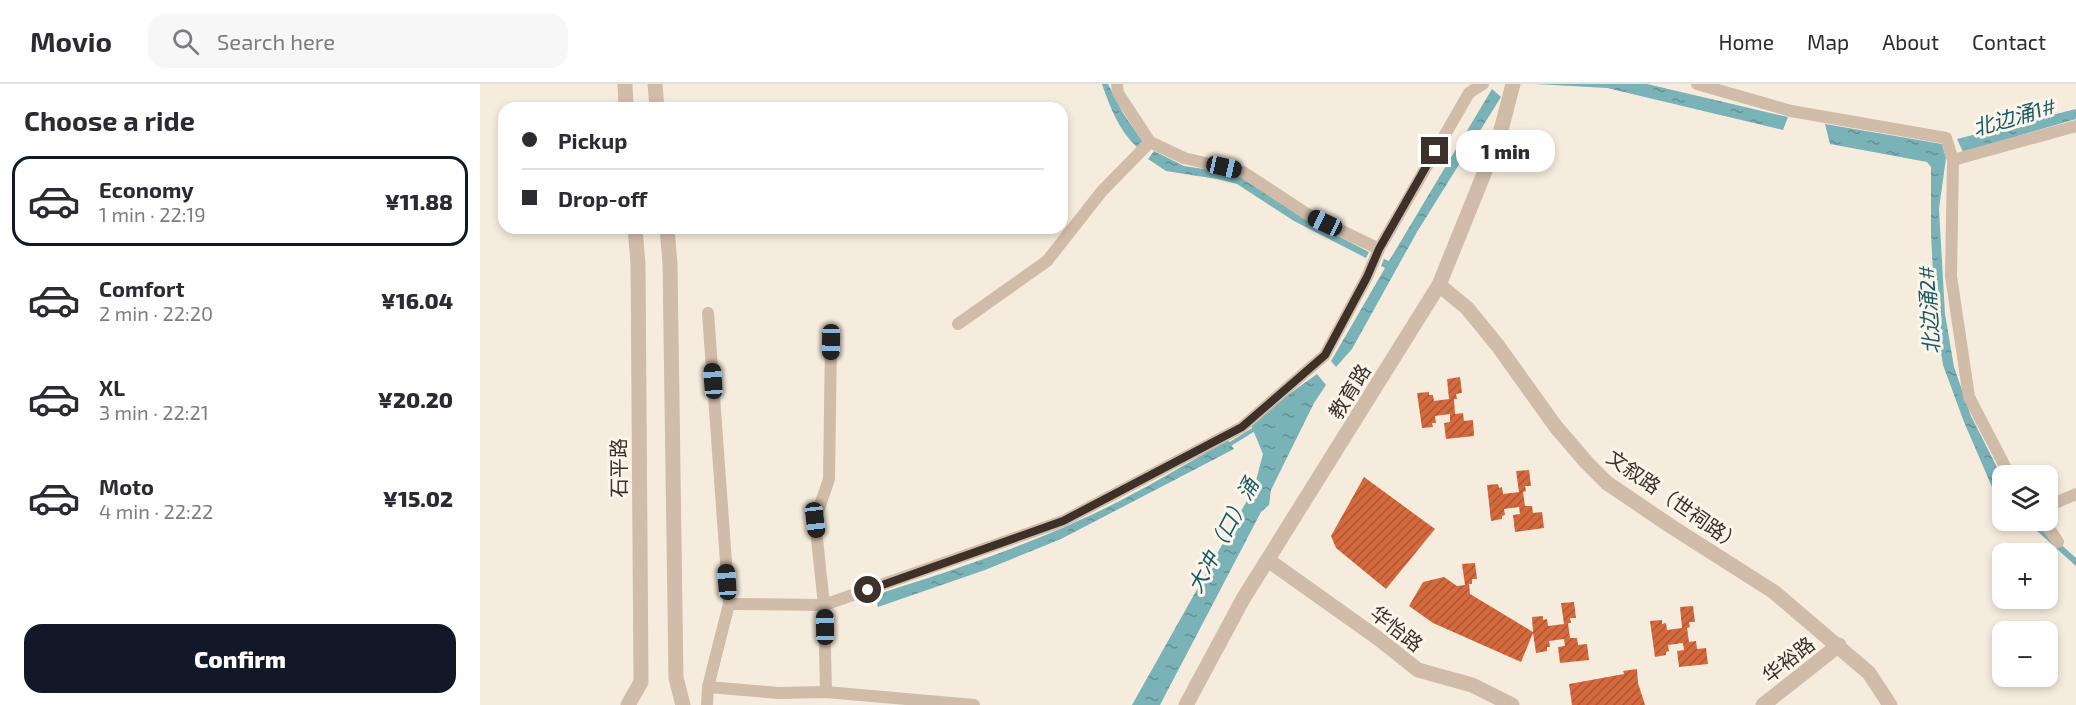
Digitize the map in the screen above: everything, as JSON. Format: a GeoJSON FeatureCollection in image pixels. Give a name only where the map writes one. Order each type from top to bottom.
{"type":"FeatureCollection","features":[{"type":"Feature","properties":{"kind":"street"},"geometry":{"type":"LineString","coordinates":[[625,84],[626,102]]}},
{"type":"Feature","properties":{"kind":"street"},"geometry":{"type":"LineString","coordinates":[[656,84],[657,102]]}},
{"type":"Feature","properties":{"kind":"street"},"geometry":{"type":"LineString","coordinates":[[1118,84],[1118,93],[1150,142],[1184,158],[1244,172],[1307,214],[1379,249]]}},
{"type":"Feature","properties":{"kind":"street"},"geometry":{"type":"LineString","coordinates":[[729,604],[824,605],[1063,521],[1242,427],[1325,355],[1367,277],[1379,249],[1469,93],[1483,84]]}},
{"type":"Feature","properties":{"kind":"street","name":"教育路"},"geometry":{"type":"LineString","coordinates":[[1186,705],[1243,600],[1440,285],[1500,134],[1513,84]]}},
{"type":"Feature","properties":{"kind":"street"},"geometry":{"type":"LineString","coordinates":[[1697,84],[1791,111],[1946,138],[1953,160],[1951,276],[1969,397],[2004,465]]}},
{"type":"Feature","properties":{"kind":"street"},"geometry":{"type":"LineString","coordinates":[[1953,160],[2076,126]]}},
{"type":"Feature","properties":{"kind":"street"},"geometry":{"type":"LineString","coordinates":[[958,324],[1047,261],[1102,191],[1150,142]]}},
{"type":"Feature","properties":{"kind":"street","name":"石平路"},"geometry":{"type":"LineString","coordinates":[[628,705],[641,682],[638,264],[636,234]]}},
{"type":"Feature","properties":{"kind":"street"},"geometry":{"type":"LineString","coordinates":[[668,234],[670,264],[676,678],[683,705]]}},
{"type":"Feature","properties":{"kind":"street","name":"文叙路（世祠路）"},"geometry":{"type":"LineString","coordinates":[[1440,285],[1467,308],[1498,346],[1556,427],[1587,464],[1607,483],[1672,528],[1774,592],[1839,645],[1869,673],[1890,705]]}},
{"type":"Feature","properties":{"kind":"street"},"geometry":{"type":"LineString","coordinates":[[707,705],[708,687],[729,604],[708,313]]}},
{"type":"Feature","properties":{"kind":"street"},"geometry":{"type":"LineString","coordinates":[[826,692],[824,605],[815,520],[829,479],[831,342]]}},
{"type":"Feature","properties":{"kind":"street"},"geometry":{"type":"LineString","coordinates":[[2058,502],[2076,494]]}},
{"type":"Feature","properties":{"kind":"street"},"geometry":{"type":"LineString","coordinates":[[2050,531],[2058,542]]}},
{"type":"Feature","properties":{"kind":"street","name":"华怡路"},"geometry":{"type":"LineString","coordinates":[[1268,560],[1379,639],[1418,670],[1472,686],[1512,705]]}},
{"type":"Feature","properties":{"kind":"street","name":"华裕路"},"geometry":{"type":"LineString","coordinates":[[1763,705],[1839,645]]}},
{"type":"Feature","properties":{"kind":"street"},"geometry":{"type":"LineString","coordinates":[[708,687],[778,693],[826,692],[974,705]]}},
{"type":"Feature","properties":{"kind":"water"},"geometry":{"type":"Polygon","coordinates":[[[1102,84],[1108,84],[1123,113],[1143,142],[1137,147],[1120,126],[1102,84]]]}},
{"type":"Feature","properties":{"kind":"water"},"geometry":{"type":"Polygon","coordinates":[[[1535,84],[1647,84],[1788,117],[1783,130],[1607,88],[1535,84]]]}},
{"type":"Feature","properties":{"kind":"water"},"geometry":{"type":"Polygon","coordinates":[[[1492,89],[1501,97],[1417,232],[1352,349],[1336,367],[1331,361],[1385,268],[1381,266],[1384,259],[1389,261],[1492,89]]]}},
{"type":"Feature","properties":{"kind":"water"},"geometry":{"type":"Polygon","coordinates":[[[2076,109],[2076,119],[1963,152],[1957,139],[2076,109]]]}},
{"type":"Feature","properties":{"kind":"water"},"geometry":{"type":"Polygon","coordinates":[[[1825,124],[1942,144],[1946,158],[1939,209],[1945,314],[1954,367],[1971,416],[1996,465],[1992,465],[1992,487],[1943,365],[1935,313],[1931,233],[1931,167],[1927,162],[1830,144],[1825,124]]]}},
{"type":"Feature","properties":{"kind":"water"},"geometry":{"type":"Polygon","coordinates":[[[1154,151],[1184,166],[1237,174],[1307,220],[1369,252],[1366,258],[1294,221],[1237,184],[1166,171],[1148,159],[1154,151]]]}},
{"type":"Feature","properties":{"kind":"water"},"geometry":{"type":"Polygon","coordinates":[[[1317,374],[1326,385],[1314,403],[1271,490],[1269,505],[1261,512],[1160,705],[1132,705],[1254,488],[1263,454],[1251,425],[1257,417],[1317,374]]]}},
{"type":"Feature","properties":{"kind":"water"},"geometry":{"type":"Polygon","coordinates":[[[1228,440],[1234,449],[1061,539],[985,570],[878,607],[875,595],[980,560],[1057,530],[1119,501],[1228,440]]]}},
{"type":"Feature","properties":{"kind":"water"},"geometry":{"type":"Polygon","coordinates":[[[2037,531],[2046,531],[2076,558],[2076,566],[2058,550],[2058,543],[2050,543],[2037,531]]]}},
{"type":"Feature","properties":{"kind":"building"},"geometry":{"type":"Polygon","coordinates":[[[1460,377],[1462,393],[1456,394],[1457,399],[1454,399],[1455,414],[1463,413],[1464,421],[1473,420],[1474,436],[1446,439],[1444,423],[1450,422],[1450,414],[1435,416],[1436,423],[1432,423],[1433,427],[1422,428],[1417,393],[1429,392],[1429,395],[1433,395],[1434,401],[1449,399],[1447,379],[1460,377]]]}},
{"type":"Feature","properties":{"kind":"building"},"geometry":{"type":"Polygon","coordinates":[[[1529,470],[1531,486],[1525,486],[1526,491],[1523,492],[1525,506],[1532,506],[1533,513],[1542,512],[1544,528],[1515,532],[1513,515],[1520,514],[1519,507],[1504,509],[1505,515],[1502,519],[1491,521],[1487,485],[1498,484],[1499,488],[1502,487],[1503,494],[1519,492],[1516,471],[1529,470]]]}},
{"type":"Feature","properties":{"kind":"building"},"geometry":{"type":"Polygon","coordinates":[[[1364,477],[1435,529],[1386,589],[1336,548],[1331,536],[1364,477]]]}},
{"type":"Feature","properties":{"kind":"building"},"geometry":{"type":"Polygon","coordinates":[[[1475,563],[1477,579],[1472,579],[1472,584],[1469,584],[1470,594],[1533,632],[1532,617],[1543,616],[1543,620],[1547,619],[1548,626],[1564,624],[1561,603],[1574,602],[1576,618],[1570,618],[1571,623],[1568,623],[1570,638],[1577,638],[1578,645],[1587,644],[1589,660],[1560,663],[1558,647],[1565,646],[1564,639],[1549,641],[1550,647],[1547,647],[1547,651],[1536,653],[1533,633],[1521,662],[1433,623],[1409,606],[1423,582],[1444,577],[1457,586],[1465,585],[1462,564],[1475,563]]]}},
{"type":"Feature","properties":{"kind":"building"},"geometry":{"type":"Polygon","coordinates":[[[1693,606],[1695,622],[1689,622],[1690,627],[1687,628],[1689,642],[1696,641],[1697,649],[1706,648],[1708,664],[1679,667],[1677,651],[1684,650],[1683,643],[1668,645],[1669,651],[1666,655],[1655,657],[1650,621],[1662,620],[1662,624],[1666,623],[1667,630],[1682,628],[1680,607],[1693,606]]]}},
{"type":"Feature","properties":{"kind":"building"},"geometry":{"type":"Polygon","coordinates":[[[1637,669],[1638,683],[1645,705],[1572,705],[1569,684],[1624,674],[1623,671],[1637,669]]]}},
{"type":"Feature","properties":{"kind":"waterway"},"geometry":{"type":"LineString","coordinates":[[1227,446],[1256,428]]}},
{"type":"Feature","properties":{"kind":"route"},"geometry":{"type":"LineString","coordinates":[[868,590],[1063,521],[1242,427],[1325,355],[1367,277],[1379,249],[1435,151]]}},
{"type":"Feature","properties":{"kind":"water label","name":"北边涌1#"},"geometry":{"type":"Point","coordinates":[2014,116]}},
{"type":"Feature","properties":{"kind":"water label","name":"北边涌2#"},"geometry":{"type":"Point","coordinates":[1928,310]}},
{"type":"Feature","properties":{"kind":"water label","name":"大冲（口）涌"},"geometry":{"type":"Point","coordinates":[1222,535]}}]}
